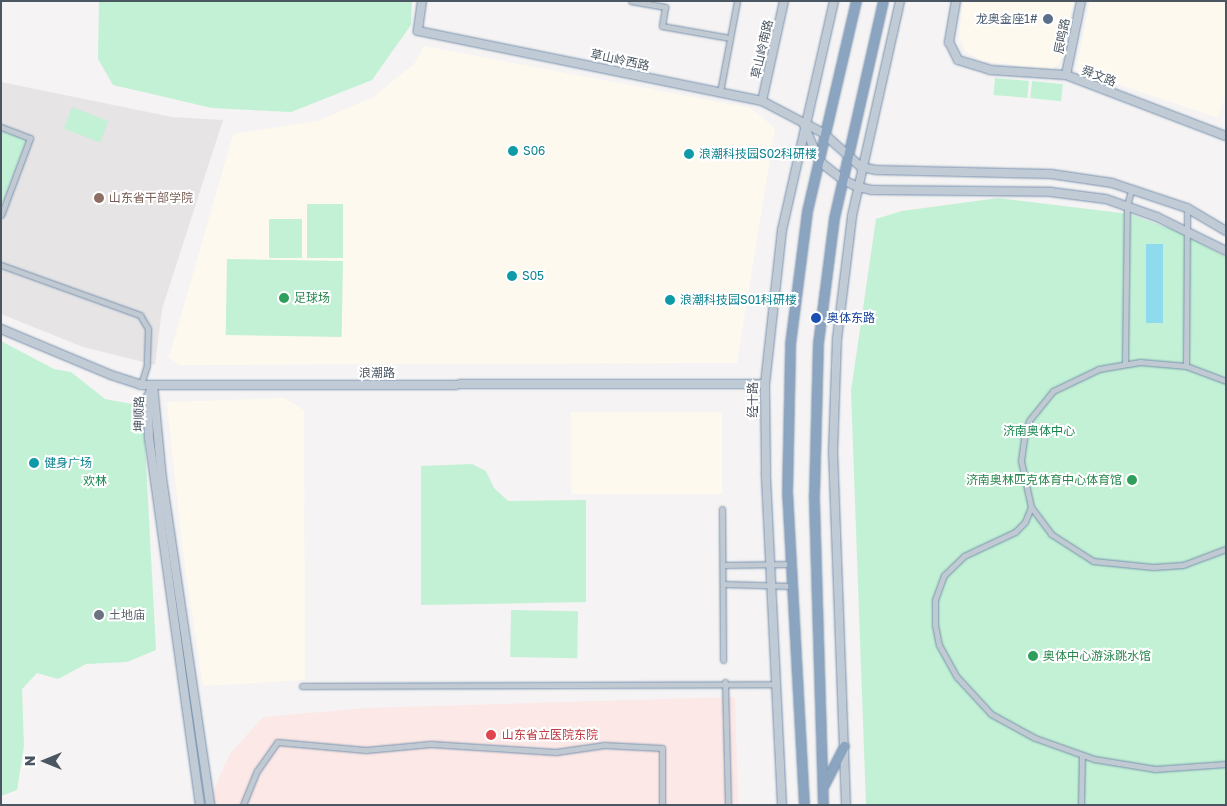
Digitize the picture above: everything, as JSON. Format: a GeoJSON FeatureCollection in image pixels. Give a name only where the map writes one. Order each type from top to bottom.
{"type":"FeatureCollection","features":[{"type":"Feature","properties":{"kind":"highway"},"geometry":{"type":"LineString","coordinates":[[804,805],[787,493],[790,344],[797,268],[819,162],[823,133],[856,1]]}},
{"type":"Feature","properties":{"kind":"highway"},"geometry":{"type":"LineString","coordinates":[[823,805],[814,494],[815,402],[826,262],[883,1]]}},
{"type":"Feature","properties":{"kind":"highway"},"geometry":{"type":"LineString","coordinates":[[823,787],[844,746]]}},
{"type":"Feature","properties":{"kind":"main road","name":"草山岭西路"},"geometry":{"type":"LineString","coordinates":[[422,1],[418,31],[762,101],[804,125]]}},
{"type":"Feature","properties":{"kind":"main road","name":"草山岭南路"},"geometry":{"type":"LineString","coordinates":[[762,101],[784,1]]}},
{"type":"Feature","properties":{"kind":"main road","name":"经十路"},"geometry":{"type":"LineString","coordinates":[[782,805],[770,565],[765,384],[782,230],[804,125],[834,1]]}},
{"type":"Feature","properties":{"kind":"main road"},"geometry":{"type":"LineString","coordinates":[[846,805],[833,406],[844,272],[858,187],[900,1]]}},
{"type":"Feature","properties":{"kind":"main road","name":"舜文路"},"geometry":{"type":"LineString","coordinates":[[956,1],[949,42],[958,60],[990,70],[1066,75],[1226,136]]}},
{"type":"Feature","properties":{"kind":"main road","name":"辰鸣路"},"geometry":{"type":"LineString","coordinates":[[1066,75],[1081,1]]}},
{"type":"Feature","properties":{"kind":"main road"},"geometry":{"type":"LineString","coordinates":[[804,125],[823,133],[862,167],[876,170],[1051,174],[1132,187],[1187,208],[1226,232]]}},
{"type":"Feature","properties":{"kind":"main road"},"geometry":{"type":"LineString","coordinates":[[804,125],[819,162],[843,180],[858,187],[1051,192],[1106,199],[1187,230],[1226,252]]}},
{"type":"Feature","properties":{"kind":"main road","name":"浪潮路"},"geometry":{"type":"LineString","coordinates":[[1,329],[111,375],[142,385],[765,384]]}},
{"type":"Feature","properties":{"kind":"main road","name":"坤顺路"},"geometry":{"type":"LineString","coordinates":[[153,385],[148,397],[153,474],[200,805]]}},
{"type":"Feature","properties":{"kind":"main road","name":"坤顺路"},"geometry":{"type":"LineString","coordinates":[[153,385],[162,478],[210,805]]}},
{"type":"Feature","properties":{"kind":"street"},"geometry":{"type":"LineString","coordinates":[[631,1],[665,7],[662,26],[730,38]]}},
{"type":"Feature","properties":{"kind":"street"},"geometry":{"type":"LineString","coordinates":[[720,92],[737,1]]}},
{"type":"Feature","properties":{"kind":"street"},"geometry":{"type":"LineString","coordinates":[[1,127],[30,138],[1,215]]}},
{"type":"Feature","properties":{"kind":"street"},"geometry":{"type":"LineString","coordinates":[[1125,364],[1127,206],[1132,187]]}},
{"type":"Feature","properties":{"kind":"street"},"geometry":{"type":"LineString","coordinates":[[1186,366],[1187,208]]}},
{"type":"Feature","properties":{"kind":"street"},"geometry":{"type":"LineString","coordinates":[[1,265],[140,315],[148,329],[147,365],[142,385]]}},
{"type":"Feature","properties":{"kind":"street"},"geometry":{"type":"LineString","coordinates":[[1226,381],[1186,366],[1163,362],[1125,364],[1099,369],[1053,391],[1029,421],[1020,461],[1031,507],[1051,534],[1076,552],[1101,563],[1153,567],[1183,564],[1226,549]]}},
{"type":"Feature","properties":{"kind":"street"},"geometry":{"type":"LineString","coordinates":[[1031,507],[1025,522],[1015,532],[964,556],[944,575],[935,600],[935,625],[939,645],[957,677],[991,714],[1035,738],[1082,755],[1156,769],[1226,764]]}},
{"type":"Feature","properties":{"kind":"street"},"geometry":{"type":"LineString","coordinates":[[722,509],[723,660]]}},
{"type":"Feature","properties":{"kind":"street"},"geometry":{"type":"LineString","coordinates":[[723,565],[791,564]]}},
{"type":"Feature","properties":{"kind":"street"},"geometry":{"type":"LineString","coordinates":[[723,584],[792,586]]}},
{"type":"Feature","properties":{"kind":"street"},"geometry":{"type":"LineString","coordinates":[[302,686],[725,682],[776,684]]}},
{"type":"Feature","properties":{"kind":"street"},"geometry":{"type":"LineString","coordinates":[[725,682],[728,805]]}},
{"type":"Feature","properties":{"kind":"street"},"geometry":{"type":"LineString","coordinates":[[243,805],[257,771],[277,742],[366,750],[431,744],[556,752],[604,745],[662,748],[662,805]]}},
{"type":"Feature","properties":{"kind":"street"},"geometry":{"type":"LineString","coordinates":[[1081,805],[1082,755]]}},
{"type":"Feature","properties":{"kind":"shaded area"},"geometry":{"type":"Polygon","coordinates":[[[963,1],[1074,1],[1060,63],[1051,70],[982,61],[966,52],[959,36],[963,1]]]}},
{"type":"Feature","properties":{"kind":"shaded area"},"geometry":{"type":"Polygon","coordinates":[[[1090,1],[1226,1],[1226,94],[1218,118],[1076,70],[1090,1]]]}},
{"type":"Feature","properties":{"kind":"shaded area"},"geometry":{"type":"Polygon","coordinates":[[[424,46],[751,108],[775,128],[737,363],[179,365],[169,357],[233,134],[318,121],[373,97],[414,64],[424,46]]]}},
{"type":"Feature","properties":{"kind":"shaded area","name":"山东省干部学院"},"geometry":{"type":"Polygon","coordinates":[[[1,82],[172,117],[223,120],[162,309],[155,365],[83,347],[1,314],[1,82]]]}},
{"type":"Feature","properties":{"kind":"shaded area"},"geometry":{"type":"Polygon","coordinates":[[[284,398],[304,410],[305,680],[203,686],[182,546],[167,402],[284,398]]]}},
{"type":"Feature","properties":{"kind":"shaded area"},"geometry":{"type":"Polygon","coordinates":[[[571,412],[722,412],[722,494],[571,494],[571,412]]]}},
{"type":"Feature","properties":{"kind":"shaded area","name":"山东省立医院东院"},"geometry":{"type":"Polygon","coordinates":[[[735,697],[738,805],[207,805],[230,754],[263,717],[367,708],[735,697]]]}},
{"type":"Feature","properties":{"kind":"green space"},"geometry":{"type":"Polygon","coordinates":[[[99,1],[412,1],[411,25],[372,80],[291,112],[212,108],[113,85],[98,59],[99,1]]]}},
{"type":"Feature","properties":{"kind":"green space"},"geometry":{"type":"Polygon","coordinates":[[[995,78],[1029,81],[1027,98],[994,95],[995,78]]]}},
{"type":"Feature","properties":{"kind":"green space"},"geometry":{"type":"Polygon","coordinates":[[[1032,81],[1063,84],[1061,101],[1030,98],[1032,81]]]}},
{"type":"Feature","properties":{"kind":"green space"},"geometry":{"type":"Polygon","coordinates":[[[72,107],[108,121],[100,142],[64,128],[72,107]]]}},
{"type":"Feature","properties":{"kind":"green space"},"geometry":{"type":"Polygon","coordinates":[[[1,131],[26,140],[1,206],[1,131]]]}},
{"type":"Feature","properties":{"kind":"green space","name":"济南奥体中心"},"geometry":{"type":"Polygon","coordinates":[[[998,198],[1130,214],[1179,232],[1226,257],[1226,805],[866,805],[851,391],[876,219],[902,211],[998,198]]]}},
{"type":"Feature","properties":{"kind":"green space"},"geometry":{"type":"Polygon","coordinates":[[[307,204],[343,204],[343,258],[307,258],[307,204]]]}},
{"type":"Feature","properties":{"kind":"green space"},"geometry":{"type":"Polygon","coordinates":[[[269,219],[302,219],[302,258],[269,258],[269,219]]]}},
{"type":"Feature","properties":{"kind":"green space","name":"足球场"},"geometry":{"type":"Polygon","coordinates":[[[227,259],[343,261],[342,337],[226,335],[227,259]]]}},
{"type":"Feature","properties":{"kind":"green space","name":"欢林"},"geometry":{"type":"Polygon","coordinates":[[[1,341],[54,369],[71,372],[105,399],[143,406],[156,650],[127,662],[86,664],[58,679],[37,673],[22,689],[24,746],[17,790],[1,796],[1,341]]]}},
{"type":"Feature","properties":{"kind":"green space"},"geometry":{"type":"Polygon","coordinates":[[[472,464],[486,471],[494,488],[508,501],[586,500],[586,602],[421,605],[421,466],[472,464]]]}},
{"type":"Feature","properties":{"kind":"green space"},"geometry":{"type":"Polygon","coordinates":[[[511,610],[578,611],[577,658],[510,657],[511,610]]]}},
{"type":"Feature","properties":{"kind":"water"},"geometry":{"type":"Polygon","coordinates":[[[1146,244],[1163,244],[1163,323],[1146,323],[1146,244]]]}},
{"type":"Feature","properties":{"kind":"place","name":"龙奥金座1#"},"geometry":{"type":"Point","coordinates":[1048,19]}},
{"type":"Feature","properties":{"kind":"place","name":"S06"},"geometry":{"type":"Point","coordinates":[513,151]}},
{"type":"Feature","properties":{"kind":"place","name":"浪潮科技园S02科研楼"},"geometry":{"type":"Point","coordinates":[689,154]}},
{"type":"Feature","properties":{"kind":"place","name":"山东省干部学院"},"geometry":{"type":"Point","coordinates":[99,198]}},
{"type":"Feature","properties":{"kind":"place","name":"S05"},"geometry":{"type":"Point","coordinates":[512,276]}},
{"type":"Feature","properties":{"kind":"place","name":"足球场"},"geometry":{"type":"Point","coordinates":[284,298]}},
{"type":"Feature","properties":{"kind":"place","name":"浪潮科技园S01科研楼"},"geometry":{"type":"Point","coordinates":[670,300]}},
{"type":"Feature","properties":{"kind":"place","name":"奥体东路"},"geometry":{"type":"Point","coordinates":[816,318]}},
{"type":"Feature","properties":{"kind":"place","name":"健身广场"},"geometry":{"type":"Point","coordinates":[34,463]}},
{"type":"Feature","properties":{"kind":"place","name":"济南奥林匹克体育中心体育馆"},"geometry":{"type":"Point","coordinates":[1132,480]}},
{"type":"Feature","properties":{"kind":"place","name":"土地庙"},"geometry":{"type":"Point","coordinates":[99,615]}},
{"type":"Feature","properties":{"kind":"place","name":"奥体中心游泳跳水馆"},"geometry":{"type":"Point","coordinates":[1033,656]}},
{"type":"Feature","properties":{"kind":"place","name":"山东省立医院东院"},"geometry":{"type":"Point","coordinates":[491,735]}}]}
